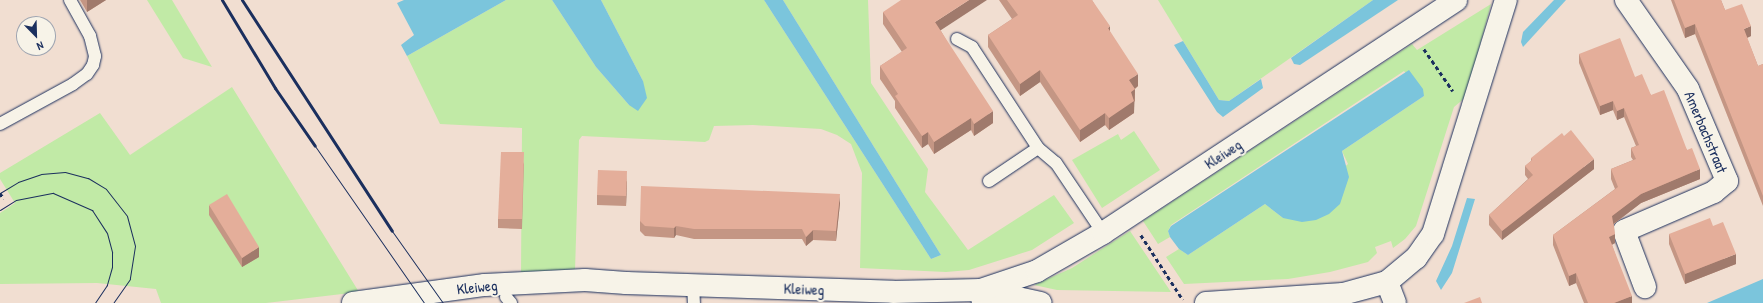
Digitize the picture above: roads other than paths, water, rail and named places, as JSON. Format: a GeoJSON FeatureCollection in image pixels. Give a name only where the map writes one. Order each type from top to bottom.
{"type":"FeatureCollection","features":[{"type":"Feature","properties":{"kind":"street","name":"Kleiweg"},"geometry":{"type":"LineString","coordinates":[[982,296],[1037,271],[1103,233],[1456,0]]}},
{"type":"Feature","properties":{"kind":"street"},"geometry":{"type":"LineString","coordinates":[[1206,303],[1343,294],[1387,282],[1416,258],[1433,234],[1506,0]]}},
{"type":"Feature","properties":{"kind":"street","name":"Amerbachstraat"},"geometry":{"type":"LineString","coordinates":[[1626,0],[1688,89],[1727,181],[1714,192],[1624,230],[1645,286]]}},
{"type":"Feature","properties":{"kind":"street","name":"Kleiweg"},"geometry":{"type":"LineString","coordinates":[[353,303],[485,285],[585,280],[626,283],[694,294],[928,292],[982,296],[1041,303]]}},
{"type":"Feature","properties":{"kind":"street"},"geometry":{"type":"LineString","coordinates":[[1387,282],[1396,303]]}},
{"type":"Feature","properties":{"kind":"street","name":"Kleiweg"},"geometry":{"type":"LineString","coordinates":[[462,303],[508,300],[626,283]]}},
{"type":"Feature","properties":{"kind":"lane"},"geometry":{"type":"LineString","coordinates":[[0,124],[73,84],[93,65],[95,56],[90,36],[70,0]]}},
{"type":"Feature","properties":{"kind":"lane"},"geometry":{"type":"LineString","coordinates":[[957,39],[972,47],[1038,148],[1056,163],[1103,233]]}},
{"type":"Feature","properties":{"kind":"lane"},"geometry":{"type":"LineString","coordinates":[[989,181],[1038,148]]}},
{"type":"Feature","properties":{"kind":"water"},"geometry":{"type":"Polygon","coordinates":[[[404,0],[506,0],[407,56],[401,45],[414,35],[397,3],[404,0]]]}},
{"type":"Feature","properties":{"kind":"water"},"geometry":{"type":"Polygon","coordinates":[[[552,0],[601,0],[643,81],[647,98],[638,111],[629,105],[596,67],[552,0]]]}},
{"type":"Feature","properties":{"kind":"water"},"geometry":{"type":"Polygon","coordinates":[[[764,0],[783,0],[941,255],[931,259],[764,0]]]}},
{"type":"Feature","properties":{"kind":"water"},"geometry":{"type":"Polygon","coordinates":[[[1373,0],[1398,0],[1300,65],[1294,64],[1291,58],[1373,0]]]}},
{"type":"Feature","properties":{"kind":"water"},"geometry":{"type":"Polygon","coordinates":[[[1554,0],[1566,0],[1523,47],[1521,42],[1523,32],[1554,0]]]}},
{"type":"Feature","properties":{"kind":"water"},"geometry":{"type":"Polygon","coordinates":[[[1183,41],[1219,100],[1229,101],[1261,79],[1263,88],[1223,117],[1217,112],[1174,45],[1183,41]]]}},
{"type":"Feature","properties":{"kind":"water"},"geometry":{"type":"Polygon","coordinates":[[[1409,70],[1423,89],[1424,96],[1342,151],[1349,177],[1340,204],[1329,214],[1316,220],[1302,222],[1283,218],[1265,204],[1188,255],[1179,249],[1170,237],[1168,231],[1171,226],[1409,70]]]}},
{"type":"Feature","properties":{"kind":"water"},"geometry":{"type":"Polygon","coordinates":[[[1467,198],[1475,199],[1452,273],[1441,290],[1436,281],[1452,246],[1467,198]]]}},
{"type":"Feature","properties":{"kind":"water"},"geometry":{"type":"Polygon","coordinates":[[[1763,279],[1763,303],[1707,303],[1763,279]]]}},
{"type":"Feature","properties":{"kind":"tram line"},"geometry":{"type":"LineString","coordinates":[[315,146],[424,303]]}},
{"type":"Feature","properties":{"kind":"tram line"},"geometry":{"type":"LineString","coordinates":[[0,193],[18,182],[41,174],[65,172],[88,178],[106,189],[127,216],[135,246],[130,279],[113,303]]}},
{"type":"Feature","properties":{"kind":"tram line"},"geometry":{"type":"LineString","coordinates":[[0,210],[16,200],[53,193],[92,210],[107,233],[112,252],[112,267],[107,285],[95,303]]}},
{"type":"Feature","properties":{"kind":"tram line"},"geometry":{"type":"LineString","coordinates":[[392,231],[443,303]]}},
{"type":"Feature","properties":{"kind":"railway"},"geometry":{"type":"LineString","coordinates":[[222,0],[275,88],[315,146]]}},
{"type":"Feature","properties":{"kind":"railway"},"geometry":{"type":"LineString","coordinates":[[242,0],[392,231]]}}]}
